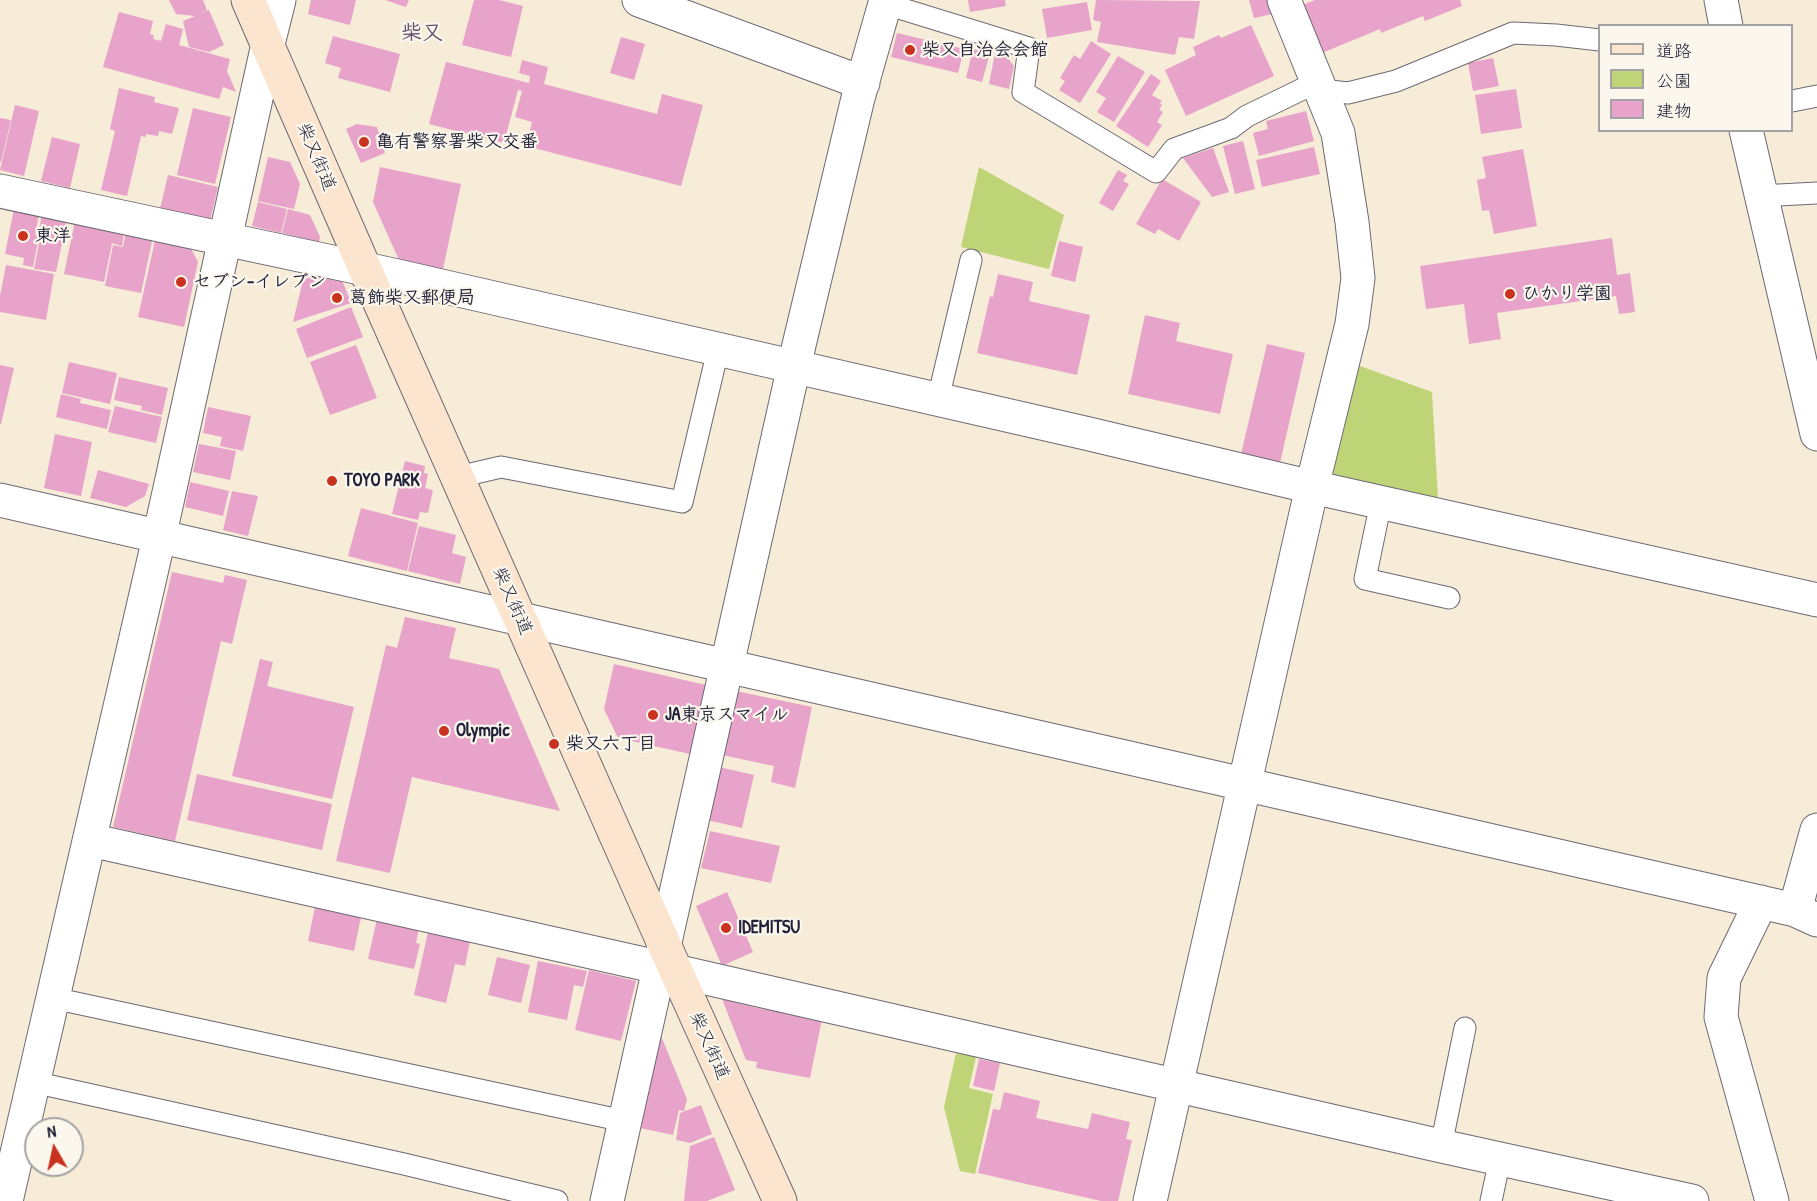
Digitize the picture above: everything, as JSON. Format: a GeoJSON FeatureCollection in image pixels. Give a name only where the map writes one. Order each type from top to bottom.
{"type":"FeatureCollection","features":[{"type":"Feature","properties":{"kind":"main road","name":"柴又街道"},"geometry":{"type":"LineString","coordinates":[[248,0],[667,960],[780,1201]]}},
{"type":"Feature","properties":{"kind":"street"},"geometry":{"type":"LineString","coordinates":[[6,1201],[9,1143],[33,1082],[53,998],[279,0]]}},
{"type":"Feature","properties":{"kind":"street"},"geometry":{"type":"LineString","coordinates":[[639,0],[863,83]]}},
{"type":"Feature","properties":{"kind":"street"},"geometry":{"type":"LineString","coordinates":[[1150,1201],[1312,487],[1352,324],[1358,278],[1338,133],[1284,0]]}},
{"type":"Feature","properties":{"kind":"street"},"geometry":{"type":"LineString","coordinates":[[1721,0],[1726,24]]}},
{"type":"Feature","properties":{"kind":"street"},"geometry":{"type":"LineString","coordinates":[[607,1201],[624,1121],[667,960],[726,667],[794,366],[863,83],[886,2]]}},
{"type":"Feature","properties":{"kind":"street"},"geometry":{"type":"LineString","coordinates":[[1746,132],[1816,421]]}},
{"type":"Feature","properties":{"kind":"street"},"geometry":{"type":"LineString","coordinates":[[0,191],[365,269],[938,399],[1312,487],[1817,600]]}},
{"type":"Feature","properties":{"kind":"street"},"geometry":{"type":"LineString","coordinates":[[0,500],[1761,902],[1806,915],[1817,830]]}},
{"type":"Feature","properties":{"kind":"street"},"geometry":{"type":"LineString","coordinates":[[90,840],[667,960],[1175,1086],[1500,1159],[1641,1195],[1692,1201]]}},
{"type":"Feature","properties":{"kind":"street"},"geometry":{"type":"LineString","coordinates":[[1761,902],[1724,978],[1721,1017],[1773,1201]]}},
{"type":"Feature","properties":{"kind":"lane"},"geometry":{"type":"LineString","coordinates":[[886,2],[1029,48],[1023,92],[1156,171],[1173,149],[1232,128],[1247,116],[1319,86],[1348,93],[1396,81],[1512,33],[1598,40]]}},
{"type":"Feature","properties":{"kind":"lane"},"geometry":{"type":"LineString","coordinates":[[1793,101],[1817,96]]}},
{"type":"Feature","properties":{"kind":"lane"},"geometry":{"type":"LineString","coordinates":[[1760,196],[1817,192]]}},
{"type":"Feature","properties":{"kind":"lane"},"geometry":{"type":"LineString","coordinates":[[938,399],[970,260]]}},
{"type":"Feature","properties":{"kind":"lane"},"geometry":{"type":"LineString","coordinates":[[458,477],[501,467],[682,502],[718,350]]}},
{"type":"Feature","properties":{"kind":"lane"},"geometry":{"type":"LineString","coordinates":[[1382,502],[1365,579],[1449,598]]}},
{"type":"Feature","properties":{"kind":"lane"},"geometry":{"type":"LineString","coordinates":[[53,998],[624,1121]]}},
{"type":"Feature","properties":{"kind":"lane"},"geometry":{"type":"LineString","coordinates":[[1441,1146],[1465,1028]]}},
{"type":"Feature","properties":{"kind":"lane"},"geometry":{"type":"LineString","coordinates":[[33,1082],[404,1164],[557,1201]]}},
{"type":"Feature","properties":{"kind":"lane"},"geometry":{"type":"LineString","coordinates":[[1491,1201],[1500,1159]]}},
{"type":"Feature","properties":{"kind":"green space"},"geometry":{"type":"Polygon","coordinates":[[[979,167],[1064,215],[1049,269],[961,247],[979,167]]]}},
{"type":"Feature","properties":{"kind":"green space"},"geometry":{"type":"Polygon","coordinates":[[[1357,365],[1432,392],[1438,499],[1333,474],[1357,365]]]}},
{"type":"Feature","properties":{"kind":"green space"},"geometry":{"type":"Polygon","coordinates":[[[956,1053],[976,1057],[969,1088],[993,1094],[975,1174],[960,1171],[944,1107],[956,1053]]]}},
{"type":"Feature","properties":{"kind":"building"},"geometry":{"type":"Polygon","coordinates":[[[169,0],[203,0],[207,10],[199,14],[209,10],[224,45],[209,52],[189,47],[183,21],[195,16],[176,14],[169,0]]]}},
{"type":"Feature","properties":{"kind":"building"},"geometry":{"type":"Polygon","coordinates":[[[311,0],[356,0],[350,25],[308,14],[311,0]]]}},
{"type":"Feature","properties":{"kind":"building"},"geometry":{"type":"Polygon","coordinates":[[[385,0],[409,0],[406,7],[385,0]]]}},
{"type":"Feature","properties":{"kind":"building"},"geometry":{"type":"Polygon","coordinates":[[[474,0],[499,0],[523,6],[511,57],[462,45],[474,0]]]}},
{"type":"Feature","properties":{"kind":"building"},"geometry":{"type":"Polygon","coordinates":[[[968,0],[1005,0],[1006,6],[970,12],[968,0]]]}},
{"type":"Feature","properties":{"kind":"building"},"geometry":{"type":"Polygon","coordinates":[[[1096,0],[1200,1],[1194,39],[1179,37],[1175,55],[1097,42],[1101,22],[1093,20],[1096,0]]]}},
{"type":"Feature","properties":{"kind":"building"},"geometry":{"type":"Polygon","coordinates":[[[1249,0],[1270,0],[1273,14],[1254,18],[1249,0]]]}},
{"type":"Feature","properties":{"kind":"building"},"geometry":{"type":"Polygon","coordinates":[[[1315,0],[1460,0],[1462,6],[1425,21],[1423,16],[1381,33],[1380,29],[1322,53],[1302,5],[1315,0]]]}},
{"type":"Feature","properties":{"kind":"building"},"geometry":{"type":"Polygon","coordinates":[[[1087,2],[1092,30],[1047,38],[1042,9],[1087,2]]]}},
{"type":"Feature","properties":{"kind":"building"},"geometry":{"type":"Polygon","coordinates":[[[119,12],[153,21],[150,34],[154,35],[153,39],[161,41],[166,24],[183,29],[179,45],[230,59],[227,71],[236,92],[223,87],[219,99],[103,67],[119,12]]]}},
{"type":"Feature","properties":{"kind":"building"},"geometry":{"type":"Polygon","coordinates":[[[1251,25],[1274,76],[1186,116],[1165,70],[1196,55],[1193,47],[1219,35],[1221,38],[1251,25]]]}},
{"type":"Feature","properties":{"kind":"building"},"geometry":{"type":"Polygon","coordinates":[[[897,33],[964,49],[958,73],[891,57],[897,33]]]}},
{"type":"Feature","properties":{"kind":"building"},"geometry":{"type":"Polygon","coordinates":[[[333,36],[400,54],[390,92],[338,78],[341,68],[325,63],[333,36]]]}},
{"type":"Feature","properties":{"kind":"building"},"geometry":{"type":"Polygon","coordinates":[[[621,37],[645,44],[634,80],[610,73],[621,37]]]}},
{"type":"Feature","properties":{"kind":"building"},"geometry":{"type":"Polygon","coordinates":[[[1091,41],[1111,54],[1080,103],[1059,90],[1065,81],[1060,78],[1074,55],[1080,59],[1091,41]]]}},
{"type":"Feature","properties":{"kind":"building"},"geometry":{"type":"Polygon","coordinates":[[[973,49],[990,53],[982,82],[966,78],[973,49]]]}},
{"type":"Feature","properties":{"kind":"building"},"geometry":{"type":"Polygon","coordinates":[[[995,53],[1006,56],[1014,66],[1009,89],[989,84],[995,53]]]}},
{"type":"Feature","properties":{"kind":"building"},"geometry":{"type":"Polygon","coordinates":[[[1118,56],[1145,72],[1114,122],[1097,112],[1106,98],[1096,92],[1118,56]]]}},
{"type":"Feature","properties":{"kind":"building"},"geometry":{"type":"Polygon","coordinates":[[[1493,58],[1499,86],[1473,91],[1468,63],[1493,58]]]}},
{"type":"Feature","properties":{"kind":"building"},"geometry":{"type":"Polygon","coordinates":[[[522,60],[548,67],[544,84],[657,114],[662,94],[703,105],[681,186],[526,146],[532,122],[515,117],[522,91],[518,90],[504,143],[429,124],[446,62],[529,83],[530,76],[519,73],[522,60]]]}},
{"type":"Feature","properties":{"kind":"building"},"geometry":{"type":"Polygon","coordinates":[[[1151,74],[1161,81],[1152,95],[1162,101],[1159,110],[1163,112],[1157,122],[1162,125],[1148,147],[1116,126],[1151,74]]]}},
{"type":"Feature","properties":{"kind":"building"},"geometry":{"type":"Polygon","coordinates":[[[119,88],[155,97],[154,102],[179,108],[172,134],[159,131],[158,136],[146,134],[146,137],[141,136],[127,196],[101,190],[115,131],[110,129],[119,88]]]}},
{"type":"Feature","properties":{"kind":"building"},"geometry":{"type":"Polygon","coordinates":[[[1516,89],[1522,128],[1481,134],[1475,95],[1516,89]]]}},
{"type":"Feature","properties":{"kind":"building"},"geometry":{"type":"Polygon","coordinates":[[[15,105],[39,111],[24,176],[0,170],[15,105]]]}},
{"type":"Feature","properties":{"kind":"building"},"geometry":{"type":"Polygon","coordinates":[[[193,108],[231,117],[215,184],[177,175],[193,108]]]}},
{"type":"Feature","properties":{"kind":"building"},"geometry":{"type":"Polygon","coordinates":[[[1306,111],[1314,141],[1259,156],[1253,133],[1268,129],[1266,121],[1306,111]]]}},
{"type":"Feature","properties":{"kind":"building"},"geometry":{"type":"Polygon","coordinates":[[[0,118],[11,120],[1,162],[0,162],[0,118]]]}},
{"type":"Feature","properties":{"kind":"building"},"geometry":{"type":"Polygon","coordinates":[[[357,124],[377,127],[385,153],[361,163],[346,129],[357,124]]]}},
{"type":"Feature","properties":{"kind":"building"},"geometry":{"type":"Polygon","coordinates":[[[52,137],[80,144],[70,188],[41,181],[52,137]]]}},
{"type":"Feature","properties":{"kind":"building"},"geometry":{"type":"Polygon","coordinates":[[[1243,141],[1255,189],[1235,194],[1223,146],[1243,141]]]}},
{"type":"Feature","properties":{"kind":"building"},"geometry":{"type":"Polygon","coordinates":[[[1314,147],[1320,174],[1262,187],[1256,160],[1314,147]]]}},
{"type":"Feature","properties":{"kind":"building"},"geometry":{"type":"Polygon","coordinates":[[[1213,148],[1229,192],[1212,197],[1183,158],[1213,148]]]}},
{"type":"Feature","properties":{"kind":"building"},"geometry":{"type":"Polygon","coordinates":[[[1523,149],[1537,226],[1494,234],[1489,210],[1482,211],[1477,180],[1486,178],[1482,157],[1523,149]]]}},
{"type":"Feature","properties":{"kind":"building"},"geometry":{"type":"Polygon","coordinates":[[[268,157],[290,162],[300,184],[294,209],[258,201],[268,157]]]}},
{"type":"Feature","properties":{"kind":"building"},"geometry":{"type":"Polygon","coordinates":[[[380,167],[461,184],[443,269],[399,260],[373,202],[380,167]]]}},
{"type":"Feature","properties":{"kind":"building"},"geometry":{"type":"Polygon","coordinates":[[[1118,170],[1127,175],[1123,181],[1129,184],[1113,211],[1099,203],[1118,170]]]}},
{"type":"Feature","properties":{"kind":"building"},"geometry":{"type":"Polygon","coordinates":[[[168,175],[218,187],[210,221],[160,209],[168,175]]]}},
{"type":"Feature","properties":{"kind":"building"},"geometry":{"type":"Polygon","coordinates":[[[1162,179],[1201,202],[1179,241],[1158,229],[1155,234],[1136,224],[1162,179]]]}},
{"type":"Feature","properties":{"kind":"building"},"geometry":{"type":"Polygon","coordinates":[[[258,202],[287,209],[281,233],[252,226],[258,202]]]}},
{"type":"Feature","properties":{"kind":"building"},"geometry":{"type":"Polygon","coordinates":[[[14,209],[39,214],[35,235],[39,236],[33,267],[23,265],[24,258],[5,254],[14,209]]]}},
{"type":"Feature","properties":{"kind":"building"},"geometry":{"type":"Polygon","coordinates":[[[288,209],[310,215],[320,237],[319,242],[282,233],[288,209]]]}},
{"type":"Feature","properties":{"kind":"building"},"geometry":{"type":"Polygon","coordinates":[[[42,214],[67,219],[56,272],[34,269],[41,234],[38,234],[42,214]]]}},
{"type":"Feature","properties":{"kind":"building"},"geometry":{"type":"Polygon","coordinates":[[[75,221],[124,231],[122,246],[112,243],[104,282],[64,274],[75,221]]]}},
{"type":"Feature","properties":{"kind":"building"},"geometry":{"type":"Polygon","coordinates":[[[126,231],[153,237],[141,293],[105,286],[113,245],[123,247],[126,231]]]}},
{"type":"Feature","properties":{"kind":"building"},"geometry":{"type":"Polygon","coordinates":[[[156,236],[188,243],[198,262],[184,327],[138,317],[156,236]]]}},
{"type":"Feature","properties":{"kind":"building"},"geometry":{"type":"Polygon","coordinates":[[[1612,238],[1617,275],[1630,273],[1635,312],[1619,314],[1616,296],[1497,313],[1501,339],[1469,344],[1464,304],[1426,309],[1420,266],[1612,238]]]}},
{"type":"Feature","properties":{"kind":"building"},"geometry":{"type":"Polygon","coordinates":[[[1059,241],[1083,247],[1075,282],[1051,276],[1059,241]]]}},
{"type":"Feature","properties":{"kind":"building"},"geometry":{"type":"Polygon","coordinates":[[[6,265],[54,274],[46,320],[0,312],[0,296],[6,265]]]}},
{"type":"Feature","properties":{"kind":"building"},"geometry":{"type":"Polygon","coordinates":[[[305,272],[342,280],[351,303],[293,322],[305,272]]]}},
{"type":"Feature","properties":{"kind":"building"},"geometry":{"type":"Polygon","coordinates":[[[998,274],[1033,282],[1029,301],[1090,315],[1077,375],[977,353],[990,296],[993,297],[998,274]]]}},
{"type":"Feature","properties":{"kind":"building"},"geometry":{"type":"Polygon","coordinates":[[[351,307],[363,337],[307,358],[296,329],[351,307]]]}},
{"type":"Feature","properties":{"kind":"building"},"geometry":{"type":"Polygon","coordinates":[[[1145,315],[1180,323],[1176,341],[1233,354],[1220,414],[1128,394],[1145,315]]]}},
{"type":"Feature","properties":{"kind":"building"},"geometry":{"type":"Polygon","coordinates":[[[1267,344],[1305,353],[1280,463],[1241,454],[1267,344]]]}},
{"type":"Feature","properties":{"kind":"building"},"geometry":{"type":"Polygon","coordinates":[[[356,345],[377,398],[330,415],[310,362],[356,345]]]}},
{"type":"Feature","properties":{"kind":"building"},"geometry":{"type":"Polygon","coordinates":[[[69,362],[117,373],[110,404],[62,393],[69,362]]]}},
{"type":"Feature","properties":{"kind":"building"},"geometry":{"type":"Polygon","coordinates":[[[0,365],[14,368],[1,424],[0,424],[0,365]]]}},
{"type":"Feature","properties":{"kind":"building"},"geometry":{"type":"Polygon","coordinates":[[[119,377],[168,388],[162,415],[141,410],[142,406],[114,400],[119,377]]]}},
{"type":"Feature","properties":{"kind":"building"},"geometry":{"type":"Polygon","coordinates":[[[61,394],[81,399],[80,403],[111,410],[107,429],[56,417],[61,394]]]}},
{"type":"Feature","properties":{"kind":"building"},"geometry":{"type":"Polygon","coordinates":[[[115,406],[162,417],[156,443],[108,432],[115,406]]]}},
{"type":"Feature","properties":{"kind":"building"},"geometry":{"type":"Polygon","coordinates":[[[208,407],[251,416],[243,451],[220,446],[222,437],[203,433],[208,407]]]}},
{"type":"Feature","properties":{"kind":"building"},"geometry":{"type":"Polygon","coordinates":[[[55,434],[92,442],[81,496],[44,488],[55,434]]]}},
{"type":"Feature","properties":{"kind":"building"},"geometry":{"type":"Polygon","coordinates":[[[199,444],[236,451],[230,480],[193,472],[199,444]]]}},
{"type":"Feature","properties":{"kind":"building"},"geometry":{"type":"Polygon","coordinates":[[[405,461],[425,466],[424,473],[428,474],[425,488],[433,490],[428,513],[420,512],[418,520],[392,514],[405,461]]]}},
{"type":"Feature","properties":{"kind":"building"},"geometry":{"type":"Polygon","coordinates":[[[98,470],[149,484],[145,496],[126,507],[90,498],[98,470]]]}},
{"type":"Feature","properties":{"kind":"building"},"geometry":{"type":"Polygon","coordinates":[[[190,482],[229,491],[223,516],[185,507],[190,482]]]}},
{"type":"Feature","properties":{"kind":"building"},"geometry":{"type":"Polygon","coordinates":[[[232,491],[258,496],[248,536],[223,530],[232,491]]]}},
{"type":"Feature","properties":{"kind":"building"},"geometry":{"type":"Polygon","coordinates":[[[361,508],[418,523],[407,571],[348,556],[361,508]]]}},
{"type":"Feature","properties":{"kind":"building"},"geometry":{"type":"Polygon","coordinates":[[[419,526],[456,535],[452,553],[466,557],[460,584],[408,571],[419,526]]]}},
{"type":"Feature","properties":{"kind":"building"},"geometry":{"type":"Polygon","coordinates":[[[172,572],[223,583],[225,575],[247,580],[232,644],[221,641],[175,841],[113,827],[172,572]]]}},
{"type":"Feature","properties":{"kind":"building"},"geometry":{"type":"Polygon","coordinates":[[[405,617],[456,628],[449,658],[499,669],[560,811],[412,777],[390,873],[336,861],[386,645],[397,648],[405,617]]]}},
{"type":"Feature","properties":{"kind":"building"},"geometry":{"type":"Polygon","coordinates":[[[260,659],[273,662],[267,686],[354,707],[332,799],[232,776],[260,659]]]}},
{"type":"Feature","properties":{"kind":"building"},"geometry":{"type":"Polygon","coordinates":[[[614,664],[706,685],[690,754],[618,738],[604,709],[614,664]]]}},
{"type":"Feature","properties":{"kind":"building"},"geometry":{"type":"Polygon","coordinates":[[[736,691],[812,707],[795,788],[771,782],[774,766],[722,755],[736,691]]]}},
{"type":"Feature","properties":{"kind":"building"},"geometry":{"type":"Polygon","coordinates":[[[719,767],[754,775],[742,828],[707,820],[719,767]]]}},
{"type":"Feature","properties":{"kind":"building"},"geometry":{"type":"Polygon","coordinates":[[[197,774],[332,804],[322,850],[187,820],[197,774]]]}},
{"type":"Feature","properties":{"kind":"building"},"geometry":{"type":"Polygon","coordinates":[[[710,831],[780,846],[771,883],[701,868],[710,831]]]}},
{"type":"Feature","properties":{"kind":"building"},"geometry":{"type":"Polygon","coordinates":[[[727,892],[753,952],[722,966],[696,906],[727,892]]]}},
{"type":"Feature","properties":{"kind":"building"},"geometry":{"type":"Polygon","coordinates":[[[315,907],[361,917],[354,951],[308,941],[315,907]]]}},
{"type":"Feature","properties":{"kind":"building"},"geometry":{"type":"Polygon","coordinates":[[[377,919],[419,928],[416,943],[420,944],[414,969],[368,959],[377,919]]]}},
{"type":"Feature","properties":{"kind":"building"},"geometry":{"type":"Polygon","coordinates":[[[428,932],[470,941],[465,966],[455,964],[446,1003],[414,995],[428,932]]]}},
{"type":"Feature","properties":{"kind":"building"},"geometry":{"type":"Polygon","coordinates":[[[497,957],[530,965],[521,1003],[488,995],[497,957]]]}},
{"type":"Feature","properties":{"kind":"building"},"geometry":{"type":"Polygon","coordinates":[[[538,961],[587,971],[583,987],[574,985],[567,1020],[528,1012],[538,961]]]}},
{"type":"Feature","properties":{"kind":"building"},"geometry":{"type":"Polygon","coordinates":[[[589,970],[636,981],[621,1041],[575,1030],[589,970]]]}},
{"type":"Feature","properties":{"kind":"building"},"geometry":{"type":"Polygon","coordinates":[[[722,999],[822,1019],[810,1078],[756,1068],[757,1062],[746,1060],[722,999]]]}},
{"type":"Feature","properties":{"kind":"building"},"geometry":{"type":"Polygon","coordinates":[[[661,1036],[687,1099],[684,1111],[679,1110],[673,1135],[640,1128],[661,1036]]]}},
{"type":"Feature","properties":{"kind":"building"},"geometry":{"type":"Polygon","coordinates":[[[979,1059],[1000,1063],[994,1091],[973,1086],[979,1059]]]}},
{"type":"Feature","properties":{"kind":"building"},"geometry":{"type":"Polygon","coordinates":[[[1004,1092],[1040,1101],[1036,1118],[1088,1129],[1092,1113],[1130,1122],[1126,1139],[1132,1140],[1118,1201],[1101,1201],[978,1173],[993,1109],[1000,1110],[1004,1092]]]}},
{"type":"Feature","properties":{"kind":"building"},"geometry":{"type":"Polygon","coordinates":[[[701,1105],[712,1134],[690,1143],[676,1140],[680,1113],[701,1105]]]}},
{"type":"Feature","properties":{"kind":"building"},"geometry":{"type":"Polygon","coordinates":[[[714,1137],[735,1190],[707,1201],[684,1201],[690,1146],[714,1137]]]}},
{"type":"Feature","properties":{"kind":"place","name":"柴又自治会会館"},"geometry":{"type":"Point","coordinates":[910,50]}},
{"type":"Feature","properties":{"kind":"place","name":"亀有警察署柴又交番"},"geometry":{"type":"Point","coordinates":[364,142]}},
{"type":"Feature","properties":{"kind":"place","name":"東洋"},"geometry":{"type":"Point","coordinates":[23,236]}},
{"type":"Feature","properties":{"kind":"place","name":"セブン-イレブン"},"geometry":{"type":"Point","coordinates":[181,282]}},
{"type":"Feature","properties":{"kind":"place","name":"ひかり学園"},"geometry":{"type":"Point","coordinates":[1510,294]}},
{"type":"Feature","properties":{"kind":"place","name":"葛飾柴又郵便局"},"geometry":{"type":"Point","coordinates":[337,298]}},
{"type":"Feature","properties":{"kind":"place","name":"TOYO PARK"},"geometry":{"type":"Point","coordinates":[332,481]}},
{"type":"Feature","properties":{"kind":"place","name":"JA東京スマイル"},"geometry":{"type":"Point","coordinates":[653,715]}},
{"type":"Feature","properties":{"kind":"place","name":"Olympic"},"geometry":{"type":"Point","coordinates":[444,731]}},
{"type":"Feature","properties":{"kind":"place","name":"柴又六丁目"},"geometry":{"type":"Point","coordinates":[554,744]}},
{"type":"Feature","properties":{"kind":"place","name":"IDEMITSU"},"geometry":{"type":"Point","coordinates":[726,928]}},
{"type":"Feature","properties":{"kind":"district","name":"柴又"},"geometry":{"type":"Point","coordinates":[422,33]}}]}
